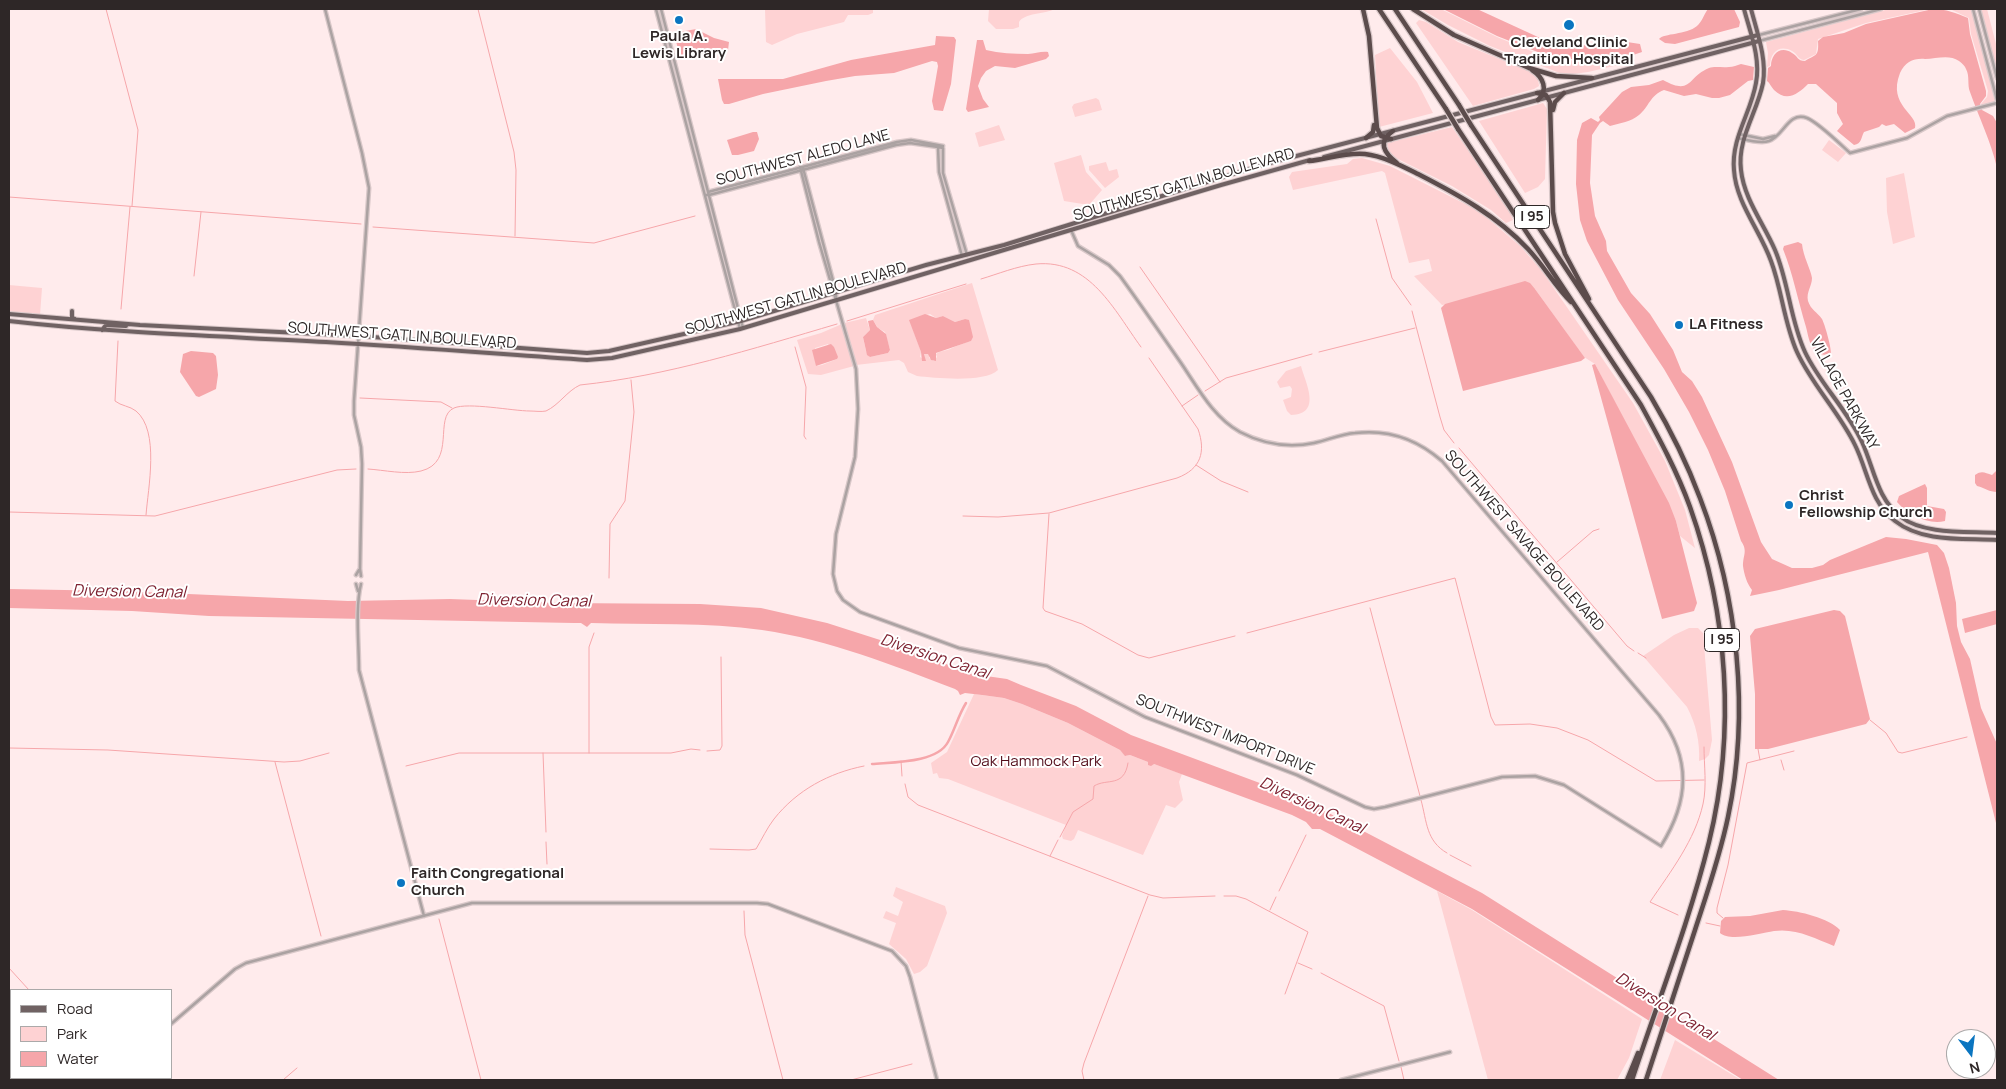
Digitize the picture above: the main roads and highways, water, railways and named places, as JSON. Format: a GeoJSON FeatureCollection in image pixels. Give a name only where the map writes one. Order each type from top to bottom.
{"type":"FeatureCollection","features":[{"type":"Feature","properties":{"kind":"highway"},"geometry":{"type":"LineString","coordinates":[[1363,9],[1369,36],[1375,119],[1374,130],[1366,138]]}},
{"type":"Feature","properties":{"kind":"highway","name":"I 95"},"geometry":{"type":"LineString","coordinates":[[1379,9],[1641,405],[1676,472],[1692,513],[1709,571],[1722,641],[1724,692],[1724,736],[1715,813],[1700,876],[1632,1080]]}},
{"type":"Feature","properties":{"kind":"highway","name":"I 95"},"geometry":{"type":"LineString","coordinates":[[1394,9],[1651,397],[1688,468],[1706,514],[1721,564],[1734,639],[1738,707],[1737,736],[1728,816],[1711,880],[1647,1080]]}},
{"type":"Feature","properties":{"kind":"highway"},"geometry":{"type":"LineString","coordinates":[[1413,9],[1454,35],[1529,68],[1556,76],[1592,78]]}},
{"type":"Feature","properties":{"kind":"highway"},"geometry":{"type":"LineString","coordinates":[[1529,68],[1539,75],[1544,92],[1549,97],[1552,119],[1553,212],[1555,223],[1565,254],[1593,309]]}},
{"type":"Feature","properties":{"kind":"highway"},"geometry":{"type":"LineString","coordinates":[[1537,93],[1544,92]]}},
{"type":"Feature","properties":{"kind":"highway"},"geometry":{"type":"LineString","coordinates":[[1538,100],[1544,92]]}},
{"type":"Feature","properties":{"kind":"highway"},"geometry":{"type":"LineString","coordinates":[[1552,119],[1555,102],[1564,93]]}},
{"type":"Feature","properties":{"kind":"highway"},"geometry":{"type":"LineString","coordinates":[[1375,119],[1379,134],[1384,139],[1385,150],[1388,155],[1403,166],[1471,203],[1500,223],[1537,259],[1580,312]]}},
{"type":"Feature","properties":{"kind":"highway"},"geometry":{"type":"LineString","coordinates":[[1384,139],[1393,131]]}},
{"type":"Feature","properties":{"kind":"highway"},"geometry":{"type":"LineString","coordinates":[[1384,139],[1391,139]]}},
{"type":"Feature","properties":{"kind":"highway"},"geometry":{"type":"LineString","coordinates":[[1309,161],[1351,154],[1365,154],[1403,166]]}},
{"type":"Feature","properties":{"kind":"highway"},"geometry":{"type":"LineString","coordinates":[[1627,1080],[1645,1041]]}},
{"type":"Feature","properties":{"kind":"main road","name":"VILLAGE PARKWAY"},"geometry":{"type":"LineString","coordinates":[[1744,9],[1758,66],[1757,81],[1738,136],[1734,155],[1734,171],[1740,195],[1771,260],[1797,351],[1853,440],[1877,501],[1895,522],[1912,532],[1925,536],[1997,540]]}},
{"type":"Feature","properties":{"kind":"main road","name":"VILLAGE PARKWAY"},"geometry":{"type":"LineString","coordinates":[[1751,9],[1764,67],[1763,81],[1744,137],[1740,161],[1741,173],[1746,192],[1778,259],[1805,352],[1861,440],[1881,493],[1890,507],[1903,519],[1917,526],[1935,530],[1997,532]]}},
{"type":"Feature","properties":{"kind":"main road"},"geometry":{"type":"LineString","coordinates":[[1544,92],[1758,35]]}},
{"type":"Feature","properties":{"kind":"main road"},"geometry":{"type":"LineString","coordinates":[[1391,139],[1759,41]]}},
{"type":"Feature","properties":{"kind":"main road","name":"SOUTHWEST GATLIN BOULEVARD"},"geometry":{"type":"LineString","coordinates":[[9,314],[131,325],[359,336],[587,353],[626,348],[740,322],[1069,225],[1262,165],[1537,93]]}},
{"type":"Feature","properties":{"kind":"main road","name":"SOUTHWEST GATLIN BOULEVARD"},"geometry":{"type":"LineString","coordinates":[[9,321],[102,330],[600,360],[742,329],[1070,230],[1384,139]]}},
{"type":"Feature","properties":{"kind":"main road"},"geometry":{"type":"LineString","coordinates":[[1740,195],[1748,208],[1755,210]]}},
{"type":"Feature","properties":{"kind":"main road"},"geometry":{"type":"LineString","coordinates":[[1748,212],[1759,217]]}},
{"type":"Feature","properties":{"kind":"main road"},"geometry":{"type":"LineString","coordinates":[[1781,295],[1790,301]]}},
{"type":"Feature","properties":{"kind":"main road"},"geometry":{"type":"LineString","coordinates":[[68,319],[72,311],[73,318],[95,322]]}},
{"type":"Feature","properties":{"kind":"main road"},"geometry":{"type":"LineString","coordinates":[[76,328],[97,328],[102,322]]}},
{"type":"Feature","properties":{"kind":"main road"},"geometry":{"type":"LineString","coordinates":[[102,330],[106,325],[123,327],[131,325]]}},
{"type":"Feature","properties":{"kind":"main road"},"geometry":{"type":"LineString","coordinates":[[1820,390],[1832,404],[1840,406]]}},
{"type":"Feature","properties":{"kind":"water"},"geometry":{"type":"Polygon","coordinates":[[[1443,9],[1477,9],[1551,43],[1576,46],[1627,42],[1640,44],[1642,52],[1633,55],[1591,60],[1553,58],[1497,36],[1443,9]]]}},
{"type":"Feature","properties":{"kind":"water"},"geometry":{"type":"Polygon","coordinates":[[[1708,9],[1734,9],[1740,22],[1739,27],[1675,44],[1665,43],[1659,39],[1692,29],[1699,24],[1708,9]]]}},
{"type":"Feature","properties":{"kind":"water"},"geometry":{"type":"Polygon","coordinates":[[[1933,9],[1955,13],[1968,18],[1970,34],[1986,91],[1986,96],[1980,104],[1982,110],[1993,116],[1997,123],[1997,168],[1969,89],[1966,68],[1955,59],[1947,57],[1917,59],[1907,63],[1900,73],[1897,94],[1904,108],[1913,118],[1915,128],[1905,133],[1894,124],[1886,126],[1882,124],[1879,127],[1864,132],[1860,142],[1854,145],[1837,131],[1843,124],[1837,113],[1837,103],[1816,84],[1808,84],[1797,93],[1784,96],[1774,90],[1767,81],[1768,68],[1771,66],[1774,55],[1777,52],[1788,51],[1800,60],[1805,61],[1817,53],[1818,41],[1823,37],[1844,33],[1866,24],[1933,9]]]}},
{"type":"Feature","properties":{"kind":"water"},"geometry":{"type":"Polygon","coordinates":[[[696,29],[714,38],[729,42],[728,50],[726,52],[715,52],[686,58],[680,57],[675,37],[680,32],[696,29]]]}},
{"type":"Feature","properties":{"kind":"water"},"geometry":{"type":"Polygon","coordinates":[[[936,36],[954,37],[956,40],[951,84],[943,111],[934,110],[932,101],[938,66],[937,62],[932,61],[894,73],[855,76],[826,81],[763,94],[729,104],[724,104],[722,100],[718,79],[783,79],[851,60],[935,45],[936,36]]]}},
{"type":"Feature","properties":{"kind":"water"},"geometry":{"type":"Polygon","coordinates":[[[977,40],[983,40],[986,50],[1017,54],[1048,52],[1049,56],[1046,59],[1015,68],[995,66],[986,71],[978,86],[983,99],[989,107],[968,112],[966,109],[977,40]]]}},
{"type":"Feature","properties":{"kind":"water"},"geometry":{"type":"Polygon","coordinates":[[[1741,64],[1754,67],[1753,80],[1748,81],[1730,95],[1719,98],[1696,94],[1684,96],[1664,90],[1659,92],[1636,117],[1610,126],[1603,121],[1600,123],[1592,135],[1590,183],[1595,216],[1606,241],[1607,251],[1631,293],[1650,314],[1673,350],[1682,372],[1692,381],[1702,397],[1732,462],[1761,542],[1772,559],[1792,568],[1812,568],[1886,537],[1937,545],[1944,553],[1956,603],[1957,626],[1961,642],[1970,659],[1981,708],[1997,744],[1997,827],[1928,552],[1750,596],[1752,590],[1746,579],[1743,566],[1744,548],[1725,491],[1708,450],[1664,369],[1618,300],[1587,241],[1580,220],[1576,184],[1577,140],[1582,123],[1591,118],[1598,122],[1600,120],[1599,117],[1622,92],[1631,87],[1649,85],[1663,80],[1684,86],[1709,68],[1730,67],[1741,64]]]}},
{"type":"Feature","properties":{"kind":"water"},"geometry":{"type":"Polygon","coordinates":[[[757,132],[759,139],[754,151],[732,155],[727,140],[757,132]]]}},
{"type":"Feature","properties":{"kind":"water"},"geometry":{"type":"Polygon","coordinates":[[[1798,242],[1802,244],[1812,278],[1808,301],[1822,319],[1828,336],[1831,353],[1824,355],[1812,347],[1783,249],[1784,246],[1798,242]]]}},
{"type":"Feature","properties":{"kind":"water"},"geometry":{"type":"Polygon","coordinates":[[[1525,281],[1530,283],[1535,289],[1585,358],[1581,361],[1463,391],[1441,308],[1445,304],[1525,281]]]}},
{"type":"Feature","properties":{"kind":"water"},"geometry":{"type":"Polygon","coordinates":[[[925,314],[936,318],[943,316],[955,322],[965,319],[969,320],[973,337],[971,341],[936,353],[936,361],[931,360],[928,354],[924,354],[926,361],[922,361],[921,352],[909,320],[925,314]]]}},
{"type":"Feature","properties":{"kind":"water"},"geometry":{"type":"Polygon","coordinates":[[[873,320],[877,327],[886,334],[890,350],[888,353],[870,357],[867,355],[863,337],[870,330],[868,321],[873,320]]]}},
{"type":"Feature","properties":{"kind":"water"},"geometry":{"type":"Polygon","coordinates":[[[831,344],[838,357],[837,359],[816,366],[812,350],[831,344]]]}},
{"type":"Feature","properties":{"kind":"water"},"geometry":{"type":"Polygon","coordinates":[[[191,351],[213,353],[216,356],[218,375],[216,389],[199,397],[196,396],[180,372],[183,354],[191,351]]]}},
{"type":"Feature","properties":{"kind":"water"},"geometry":{"type":"Polygon","coordinates":[[[1595,364],[1669,503],[1676,521],[1697,603],[1694,611],[1662,619],[1592,365],[1595,364]]]}},
{"type":"Feature","properties":{"kind":"water"},"geometry":{"type":"Polygon","coordinates":[[[1997,470],[1997,492],[1977,486],[1975,475],[1977,473],[1982,472],[1992,475],[1997,470]]]}},
{"type":"Feature","properties":{"kind":"water"},"geometry":{"type":"Polygon","coordinates":[[[1925,484],[1927,488],[1927,506],[1944,509],[1946,512],[1945,521],[1932,522],[1919,518],[1897,502],[1899,496],[1925,484]]]}},
{"type":"Feature","properties":{"kind":"water","name":"Diversion Canal"},"geometry":{"type":"Polygon","coordinates":[[[9,589],[120,591],[348,601],[450,599],[559,603],[700,604],[761,608],[827,623],[902,647],[972,674],[1007,679],[1076,706],[1131,735],[1300,798],[1482,893],[1779,1080],[1743,1080],[1472,909],[1320,829],[1312,829],[1306,822],[1292,815],[1154,764],[1148,765],[1148,762],[1130,755],[1125,756],[1120,750],[1068,723],[1022,704],[1004,698],[965,693],[960,695],[955,689],[884,662],[812,640],[741,627],[698,625],[591,623],[587,627],[581,623],[209,616],[132,611],[9,608],[9,589]]]}},
{"type":"Feature","properties":{"kind":"water"},"geometry":{"type":"Polygon","coordinates":[[[1834,610],[1840,611],[1845,616],[1870,719],[1866,724],[1768,749],[1755,749],[1755,694],[1750,636],[1755,629],[1834,610]]]}},
{"type":"Feature","properties":{"kind":"water"},"geometry":{"type":"Polygon","coordinates":[[[1997,610],[1997,624],[1965,633],[1962,619],[1997,610]]]}},
{"type":"Feature","properties":{"kind":"water"},"geometry":{"type":"Polygon","coordinates":[[[1783,910],[1813,916],[1835,926],[1840,930],[1834,946],[1805,934],[1782,930],[1738,937],[1725,936],[1720,933],[1721,921],[1725,917],[1750,916],[1783,910]]]}},
{"type":"Feature","properties":{"kind":"waterway"},"geometry":{"type":"LineString","coordinates":[[106,9],[138,130],[132,206]]}},
{"type":"Feature","properties":{"kind":"waterway"},"geometry":{"type":"LineString","coordinates":[[478,9],[514,152],[516,170],[515,236]]}},
{"type":"Feature","properties":{"kind":"waterway"},"geometry":{"type":"LineString","coordinates":[[9,197],[361,224]]}},
{"type":"Feature","properties":{"kind":"waterway"},"geometry":{"type":"LineString","coordinates":[[121,309],[130,207]]}},
{"type":"Feature","properties":{"kind":"waterway"},"geometry":{"type":"LineString","coordinates":[[194,276],[201,212]]}},
{"type":"Feature","properties":{"kind":"waterway"},"geometry":{"type":"LineString","coordinates":[[373,227],[594,243],[695,216]]}},
{"type":"Feature","properties":{"kind":"waterway"},"geometry":{"type":"LineString","coordinates":[[1376,219],[1392,278],[1411,305]]}},
{"type":"Feature","properties":{"kind":"waterway"},"geometry":{"type":"LineString","coordinates":[[981,279],[1015,268],[1036,264],[1055,265],[1071,270],[1086,278],[1099,290],[1141,347]]}},
{"type":"Feature","properties":{"kind":"waterway"},"geometry":{"type":"LineString","coordinates":[[1140,267],[1220,382]]}},
{"type":"Feature","properties":{"kind":"waterway"},"geometry":{"type":"LineString","coordinates":[[847,321],[966,284]]}},
{"type":"Feature","properties":{"kind":"waterway"},"geometry":{"type":"LineString","coordinates":[[1412,311],[1444,430],[1454,443]]}},
{"type":"Feature","properties":{"kind":"waterway"},"geometry":{"type":"LineString","coordinates":[[368,469],[408,473],[421,471],[432,466],[438,459],[442,449],[445,420],[448,413],[454,408],[469,406],[522,411],[546,411],[580,385],[613,381],[677,368],[741,352],[837,324]]}},
{"type":"Feature","properties":{"kind":"waterway"},"geometry":{"type":"LineString","coordinates":[[1319,352],[1415,328]]}},
{"type":"Feature","properties":{"kind":"waterway"},"geometry":{"type":"LineString","coordinates":[[118,341],[115,401],[134,409],[143,420],[148,432],[151,460],[146,515]]}},
{"type":"Feature","properties":{"kind":"waterway"},"geometry":{"type":"LineString","coordinates":[[795,347],[806,387],[804,436],[806,439]]}},
{"type":"Feature","properties":{"kind":"waterway"},"geometry":{"type":"LineString","coordinates":[[1205,391],[1226,378],[1312,354]]}},
{"type":"Feature","properties":{"kind":"waterway"},"geometry":{"type":"LineString","coordinates":[[963,516],[998,517],[1049,513],[1177,478],[1192,470],[1200,459],[1201,445],[1198,429],[1149,358]]}},
{"type":"Feature","properties":{"kind":"waterway"},"geometry":{"type":"LineString","coordinates":[[609,578],[610,524],[625,501],[634,412],[631,380]]}},
{"type":"Feature","properties":{"kind":"waterway"},"geometry":{"type":"LineString","coordinates":[[1182,406],[1198,395]]}},
{"type":"Feature","properties":{"kind":"waterway"},"geometry":{"type":"LineString","coordinates":[[360,398],[441,402],[452,408]]}},
{"type":"Feature","properties":{"kind":"waterway"},"geometry":{"type":"LineString","coordinates":[[1459,448],[1627,646],[1634,651]]}},
{"type":"Feature","properties":{"kind":"waterway"},"geometry":{"type":"LineString","coordinates":[[1196,465],[1221,481],[1248,492]]}},
{"type":"Feature","properties":{"kind":"waterway"},"geometry":{"type":"LineString","coordinates":[[9,512],[155,516],[337,470],[356,469]]}},
{"type":"Feature","properties":{"kind":"waterway"},"geometry":{"type":"LineString","coordinates":[[1049,514],[1043,608],[1045,611],[1082,624],[1138,655],[1149,658],[1235,636]]}},
{"type":"Feature","properties":{"kind":"waterway"},"geometry":{"type":"LineString","coordinates":[[1557,562],[1593,531],[1599,529]]}},
{"type":"Feature","properties":{"kind":"waterway"},"geometry":{"type":"LineString","coordinates":[[1247,633],[1455,578],[1491,717],[1495,725],[1530,724],[1557,728],[1588,740],[1656,781],[1704,780]]}},
{"type":"Feature","properties":{"kind":"waterway"},"geometry":{"type":"LineString","coordinates":[[1370,608],[1420,796]]}},
{"type":"Feature","properties":{"kind":"waterway"},"geometry":{"type":"LineString","coordinates":[[589,753],[589,647],[594,633]]}},
{"type":"Feature","properties":{"kind":"waterway"},"geometry":{"type":"LineString","coordinates":[[1638,653],[1646,658]]}},
{"type":"Feature","properties":{"kind":"waterway"},"geometry":{"type":"LineString","coordinates":[[707,751],[720,750],[722,746],[721,657]]}},
{"type":"Feature","properties":{"kind":"waterway"},"geometry":{"type":"LineString","coordinates":[[872,764],[925,758],[942,749],[948,742],[966,703]]}},
{"type":"Feature","properties":{"kind":"waterway"},"geometry":{"type":"LineString","coordinates":[[1870,720],[1886,733],[1898,752],[1902,753],[1967,737]]}},
{"type":"Feature","properties":{"kind":"waterway"},"geometry":{"type":"LineString","coordinates":[[1678,915],[1650,902],[1688,843],[1699,817],[1705,790],[1704,747]]}},
{"type":"Feature","properties":{"kind":"waterway"},"geometry":{"type":"LineString","coordinates":[[9,748],[108,750],[284,762],[300,761],[329,753]]}},
{"type":"Feature","properties":{"kind":"waterway"},"geometry":{"type":"LineString","coordinates":[[406,766],[459,753],[671,753],[691,749],[700,750]]}},
{"type":"Feature","properties":{"kind":"waterway"},"geometry":{"type":"LineString","coordinates":[[1758,749],[1760,760]]}},
{"type":"Feature","properties":{"kind":"waterway"},"geometry":{"type":"LineString","coordinates":[[1723,918],[1717,913],[1717,908],[1728,865],[1747,763],[1794,751]]}},
{"type":"Feature","properties":{"kind":"waterway"},"geometry":{"type":"LineString","coordinates":[[543,753],[546,832]]}},
{"type":"Feature","properties":{"kind":"waterway"},"geometry":{"type":"LineString","coordinates":[[1781,760],[1784,770]]}},
{"type":"Feature","properties":{"kind":"waterway"},"geometry":{"type":"LineString","coordinates":[[901,761],[902,776]]}},
{"type":"Feature","properties":{"kind":"waterway"},"geometry":{"type":"LineString","coordinates":[[275,762],[321,936]]}},
{"type":"Feature","properties":{"kind":"waterway"},"geometry":{"type":"LineString","coordinates":[[1060,837],[1073,812],[1093,799],[1094,786],[1119,779],[1126,771],[1128,763]]}},
{"type":"Feature","properties":{"kind":"waterway"},"geometry":{"type":"LineString","coordinates":[[710,849],[756,849],[774,819],[803,791],[838,773],[864,766]]}},
{"type":"Feature","properties":{"kind":"waterway"},"geometry":{"type":"LineString","coordinates":[[905,784],[908,797],[918,805],[1150,895],[1163,898],[1215,896]]}},
{"type":"Feature","properties":{"kind":"waterway"},"geometry":{"type":"LineString","coordinates":[[1421,800],[1431,837],[1447,853]]}},
{"type":"Feature","properties":{"kind":"waterway"},"geometry":{"type":"LineString","coordinates":[[1279,891],[1306,835]]}},
{"type":"Feature","properties":{"kind":"waterway"},"geometry":{"type":"LineString","coordinates":[[1050,856],[1058,840]]}},
{"type":"Feature","properties":{"kind":"waterway"},"geometry":{"type":"LineString","coordinates":[[546,842],[547,864]]}},
{"type":"Feature","properties":{"kind":"waterway"},"geometry":{"type":"LineString","coordinates":[[1450,855],[1471,866]]}},
{"type":"Feature","properties":{"kind":"waterway"},"geometry":{"type":"LineString","coordinates":[[1084,1080],[1082,1071],[1084,1063],[1148,896]]}},
{"type":"Feature","properties":{"kind":"waterway"},"geometry":{"type":"LineString","coordinates":[[1224,896],[1236,896],[1246,899],[1308,932],[1285,994]]}},
{"type":"Feature","properties":{"kind":"waterway"},"geometry":{"type":"LineString","coordinates":[[1270,910],[1276,897]]}},
{"type":"Feature","properties":{"kind":"waterway"},"geometry":{"type":"LineString","coordinates":[[744,911],[745,935],[783,1080]]}},
{"type":"Feature","properties":{"kind":"waterway"},"geometry":{"type":"LineString","coordinates":[[439,919],[481,1080]]}},
{"type":"Feature","properties":{"kind":"waterway"},"geometry":{"type":"LineString","coordinates":[[1706,923],[1720,926]]}},
{"type":"Feature","properties":{"kind":"waterway"},"geometry":{"type":"LineString","coordinates":[[1298,963],[1312,969]]}},
{"type":"Feature","properties":{"kind":"waterway"},"geometry":{"type":"LineString","coordinates":[[9,968],[28,989]]}},
{"type":"Feature","properties":{"kind":"waterway"},"geometry":{"type":"LineString","coordinates":[[1321,973],[1384,1006],[1399,1061]]}},
{"type":"Feature","properties":{"kind":"waterway"},"geometry":{"type":"LineString","coordinates":[[851,1080],[912,1064]]}},
{"type":"Feature","properties":{"kind":"waterway"},"geometry":{"type":"LineString","coordinates":[[1401,1067],[1404,1080]]}},
{"type":"Feature","properties":{"kind":"waterway"},"geometry":{"type":"LineString","coordinates":[[283,1080],[297,1068]]}},
{"type":"Feature","properties":{"kind":"place","name":"Paula A. Lewis Library"},"geometry":{"type":"Point","coordinates":[679,20]}},
{"type":"Feature","properties":{"kind":"place","name":"Cleveland Clinic Tradition Hospital"},"geometry":{"type":"Point","coordinates":[1569,25]}},
{"type":"Feature","properties":{"kind":"place","name":"LA Fitness"},"geometry":{"type":"Point","coordinates":[1679,325]}},
{"type":"Feature","properties":{"kind":"place","name":"Christ Fellowship Church"},"geometry":{"type":"Point","coordinates":[1789,505]}},
{"type":"Feature","properties":{"kind":"place","name":"Faith Congregational Church"},"geometry":{"type":"Point","coordinates":[401,883]}},
{"type":"Feature","properties":{"kind":"park label","name":"Oak Hammock Park"},"geometry":{"type":"Point","coordinates":[1036,762]}}]}
